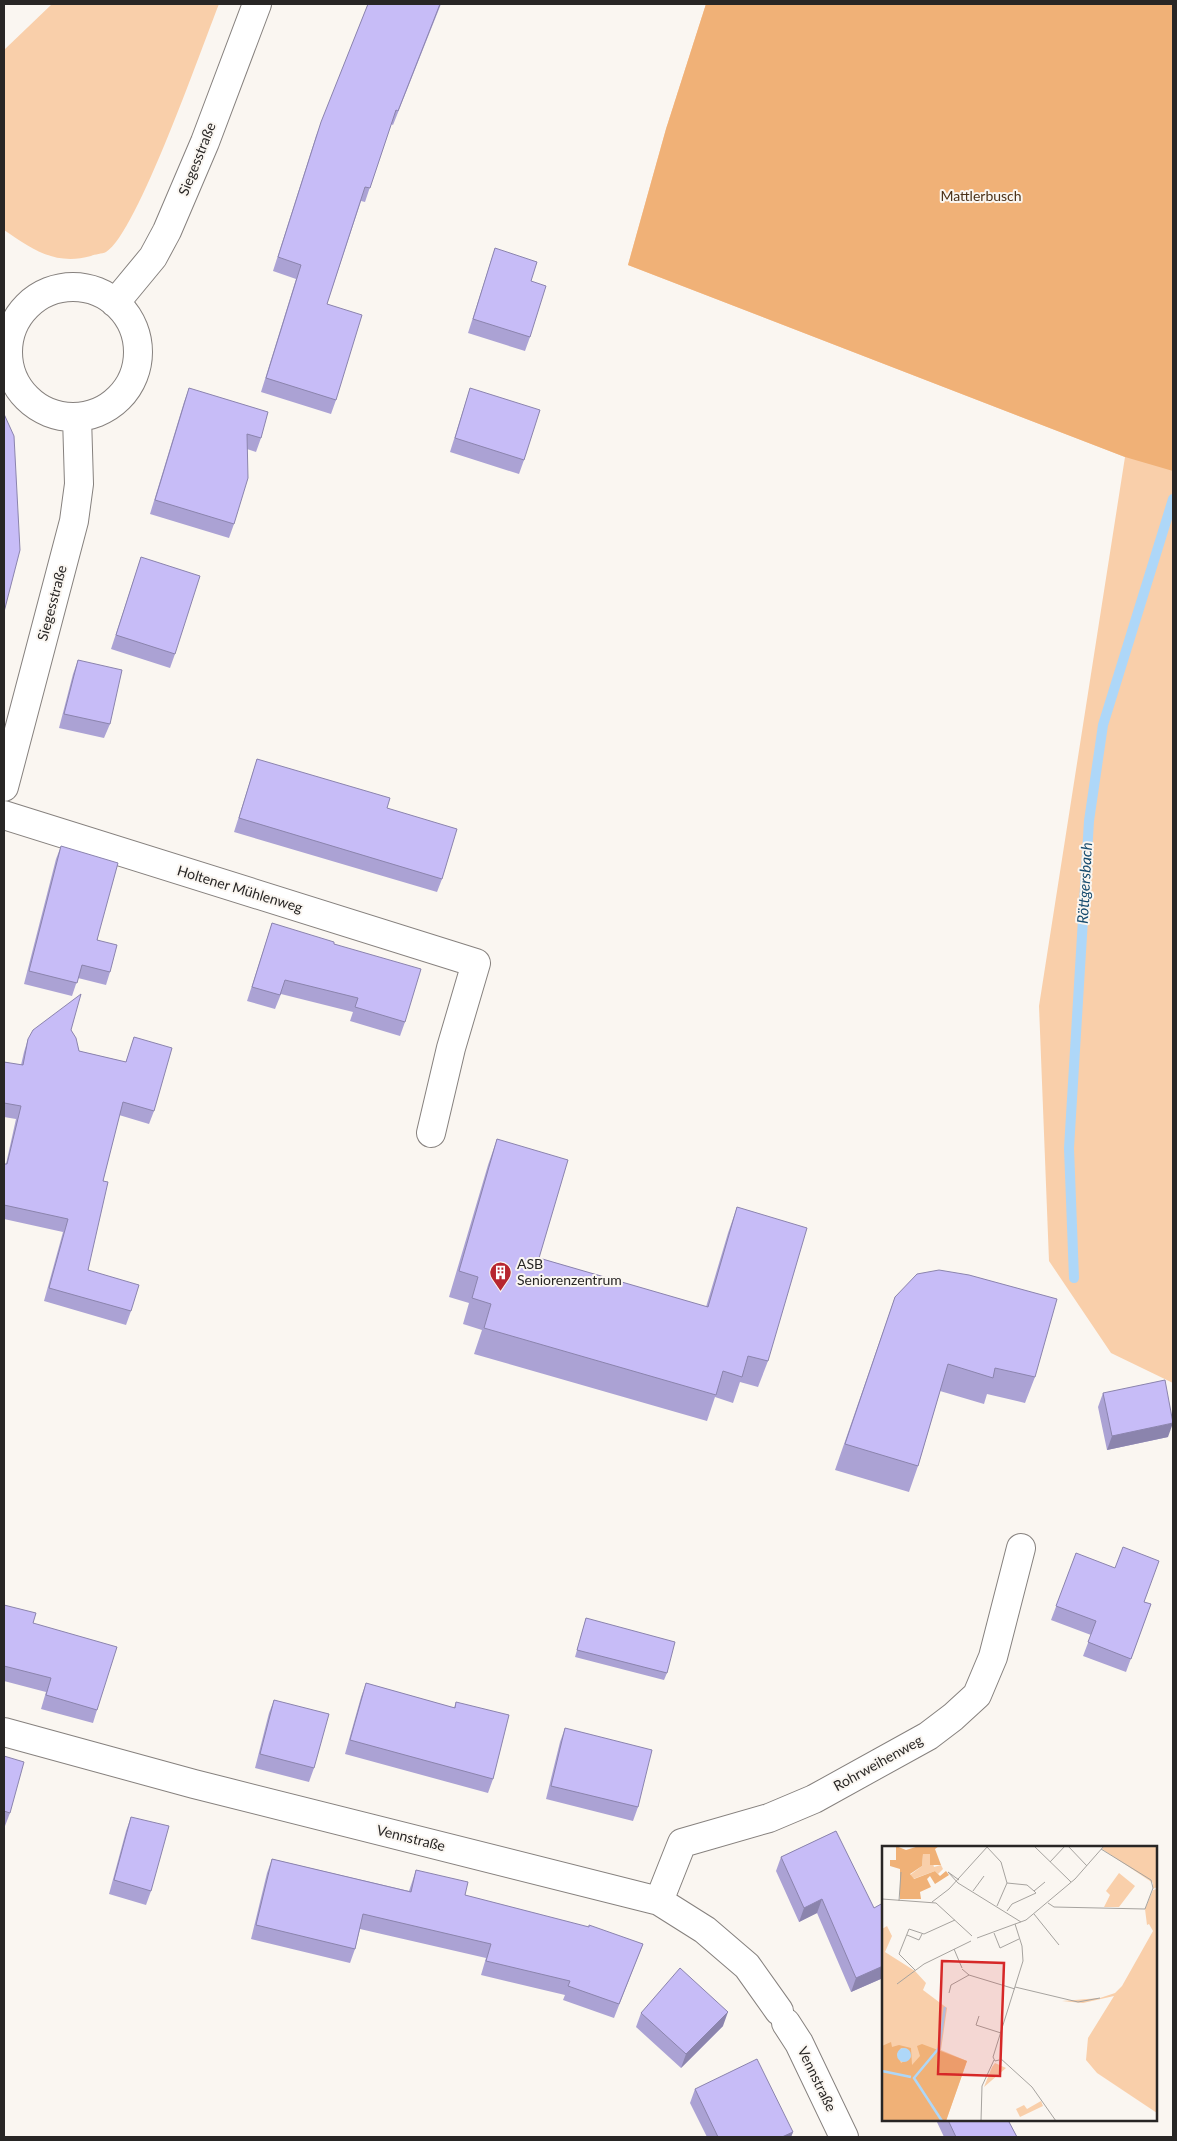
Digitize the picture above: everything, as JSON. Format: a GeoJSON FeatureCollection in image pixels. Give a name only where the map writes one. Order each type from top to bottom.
{"type":"FeatureCollection","features":[{"type":"Feature","properties":{"kind":"street","name":"Siegesstraße"},"geometry":{"type":"LineString","coordinates":[[115,303],[153,257],[168,231],[205,142],[257,4]]}},
{"type":"Feature","properties":{"kind":"street"},"geometry":{"type":"LineString","coordinates":[[66,288],[95,291],[115,303],[130,318],[135,329],[138,352],[135,373],[128,390],[116,402],[93,414],[77,417],[62,417],[44,411],[28,400],[17,387],[8,359],[11,310],[66,288]]}},
{"type":"Feature","properties":{"kind":"street","name":"Siegesstraße"},"geometry":{"type":"LineString","coordinates":[[4,787],[74,520],[79,484],[77,417]]}},
{"type":"Feature","properties":{"kind":"street","name":"Holtener Mühlenweg"},"geometry":{"type":"LineString","coordinates":[[4,815],[476,963],[451,1048],[431,1133]]}},
{"type":"Feature","properties":{"kind":"street","name":"Rohrweihenweg"},"geometry":{"type":"LineString","coordinates":[[659,1900],[682,1843],[769,1818],[814,1799],[928,1736],[977,1695],[993,1657],[1021,1548]]}},
{"type":"Feature","properties":{"kind":"street","name":"Vennstraße"},"geometry":{"type":"LineString","coordinates":[[4,1732],[194,1784],[659,1900],[705,1930],[747,1966],[799,2043],[844,2137]]}},
{"type":"Feature","properties":{"kind":"green space"},"geometry":{"type":"Polygon","coordinates":[[[52,4],[219,4],[168,137],[134,212],[119,238],[106,252],[78,259],[66,259],[44,254],[4,230],[4,50],[52,4]]]}},
{"type":"Feature","properties":{"kind":"green space","name":"Mattlerbusch"},"geometry":{"type":"Polygon","coordinates":[[[706,4],[1173,4],[1173,1383],[1111,1353],[1049,1261],[1039,1006],[1125,457],[628,265],[666,129],[706,4]]]}},
{"type":"Feature","properties":{"kind":"green space","name":"Mattlerbusch"},"geometry":{"type":"Polygon","coordinates":[[[706,4],[1173,4],[1173,471],[1125,457],[628,265],[666,129],[706,4]]]}},
{"type":"Feature","properties":{"kind":"building"},"geometry":{"type":"Polygon","coordinates":[[[368,4],[440,4],[398,111],[396,110],[370,188],[365,187],[327,304],[362,315],[336,400],[266,378],[301,265],[278,257],[321,122],[368,4]]]}},
{"type":"Feature","properties":{"kind":"building"},"geometry":{"type":"Polygon","coordinates":[[[495,248],[537,262],[531,281],[546,286],[530,337],[473,319],[495,248]]]}},
{"type":"Feature","properties":{"kind":"building"},"geometry":{"type":"Polygon","coordinates":[[[189,388],[268,412],[261,438],[247,434],[248,478],[234,524],[155,500],[189,388]]]}},
{"type":"Feature","properties":{"kind":"building"},"geometry":{"type":"Polygon","coordinates":[[[470,388],[540,410],[524,460],[455,438],[470,388]]]}},
{"type":"Feature","properties":{"kind":"building"},"geometry":{"type":"Polygon","coordinates":[[[4,414],[14,436],[20,550],[4,612],[4,414]]]}},
{"type":"Feature","properties":{"kind":"building"},"geometry":{"type":"Polygon","coordinates":[[[141,557],[200,576],[175,654],[116,635],[141,557]]]}},
{"type":"Feature","properties":{"kind":"building"},"geometry":{"type":"Polygon","coordinates":[[[78,660],[122,670],[110,724],[64,714],[78,660]]]}},
{"type":"Feature","properties":{"kind":"building"},"geometry":{"type":"Polygon","coordinates":[[[257,759],[390,798],[387,808],[457,829],[442,879],[239,818],[257,759]]]}},
{"type":"Feature","properties":{"kind":"building"},"geometry":{"type":"Polygon","coordinates":[[[61,846],[118,863],[97,940],[117,945],[110,972],[82,965],[77,983],[29,971],[61,846]]]}},
{"type":"Feature","properties":{"kind":"building"},"geometry":{"type":"Polygon","coordinates":[[[272,923],[334,942],[334,944],[421,969],[405,1022],[355,1007],[358,998],[285,980],[280,995],[252,987],[272,923]]]}},
{"type":"Feature","properties":{"kind":"building"},"geometry":{"type":"Polygon","coordinates":[[[81,994],[71,1030],[76,1038],[79,1051],[126,1062],[134,1037],[172,1048],[154,1111],[123,1102],[103,1181],[108,1182],[88,1270],[139,1285],[131,1311],[49,1288],[68,1219],[4,1205],[4,1164],[7,1164],[21,1106],[4,1103],[4,1062],[23,1065],[28,1039],[33,1030],[81,994]]]}},
{"type":"Feature","properties":{"kind":"building","name":"ASB Seniorenzentrum"},"geometry":{"type":"Polygon","coordinates":[[[497,1139],[568,1160],[539,1258],[708,1307],[737,1207],[807,1228],[768,1361],[748,1356],[742,1377],[723,1371],[716,1395],[484,1328],[491,1304],[472,1298],[478,1277],[459,1271],[497,1139]]]}},
{"type":"Feature","properties":{"kind":"building"},"geometry":{"type":"Polygon","coordinates":[[[939,1270],[969,1275],[1057,1299],[1035,1377],[995,1368],[993,1378],[948,1364],[918,1466],[845,1444],[895,1297],[917,1274],[939,1270]]]}},
{"type":"Feature","properties":{"kind":"building"},"geometry":{"type":"Polygon","coordinates":[[[1165,1380],[1173,1423],[1112,1436],[1103,1393],[1165,1380]]]}},
{"type":"Feature","properties":{"kind":"building"},"geometry":{"type":"Polygon","coordinates":[[[1123,1547],[1159,1561],[1144,1602],[1151,1604],[1131,1659],[1088,1642],[1096,1621],[1056,1606],[1076,1553],[1115,1568],[1123,1547]]]}},
{"type":"Feature","properties":{"kind":"building"},"geometry":{"type":"Polygon","coordinates":[[[4,1605],[36,1613],[33,1623],[117,1647],[97,1710],[46,1695],[51,1678],[4,1666],[4,1605]]]}},
{"type":"Feature","properties":{"kind":"building"},"geometry":{"type":"Polygon","coordinates":[[[586,1618],[675,1642],[667,1673],[577,1650],[586,1618]]]}},
{"type":"Feature","properties":{"kind":"building"},"geometry":{"type":"Polygon","coordinates":[[[366,1683],[455,1708],[456,1702],[509,1715],[493,1779],[350,1740],[366,1683]]]}},
{"type":"Feature","properties":{"kind":"building"},"geometry":{"type":"Polygon","coordinates":[[[274,1700],[329,1714],[314,1768],[260,1754],[274,1700]]]}},
{"type":"Feature","properties":{"kind":"building"},"geometry":{"type":"Polygon","coordinates":[[[565,1728],[652,1750],[638,1807],[551,1786],[565,1728]]]}},
{"type":"Feature","properties":{"kind":"building"},"geometry":{"type":"Polygon","coordinates":[[[4,1756],[24,1762],[10,1813],[4,1811],[4,1756]]]}},
{"type":"Feature","properties":{"kind":"building"},"geometry":{"type":"Polygon","coordinates":[[[131,1817],[169,1826],[151,1891],[114,1880],[131,1817]]]}},
{"type":"Feature","properties":{"kind":"building"},"geometry":{"type":"Polygon","coordinates":[[[836,1831],[874,1908],[882,1904],[882,1966],[856,1978],[822,1899],[804,1908],[781,1857],[836,1831]]]}},
{"type":"Feature","properties":{"kind":"building"},"geometry":{"type":"Polygon","coordinates":[[[272,1859],[411,1892],[416,1870],[468,1882],[465,1895],[589,1927],[589,1925],[643,1944],[619,2004],[568,1986],[570,1981],[486,1961],[491,1944],[363,1914],[355,1949],[256,1925],[272,1859]]]}},
{"type":"Feature","properties":{"kind":"building"},"geometry":{"type":"Polygon","coordinates":[[[680,1968],[728,2012],[686,2054],[641,2013],[680,1968]]]}},
{"type":"Feature","properties":{"kind":"building"},"geometry":{"type":"Polygon","coordinates":[[[757,2059],[793,2132],[782,2137],[718,2137],[695,2089],[757,2059]]]}},
{"type":"Feature","properties":{"kind":"building"},"geometry":{"type":"Polygon","coordinates":[[[948,2121],[1009,2121],[1017,2137],[956,2137],[948,2121]]]}},
{"type":"Feature","properties":{"kind":"waterway","name":"Röttgersbach"},"geometry":{"type":"LineString","coordinates":[[1074,1278],[1069,1148],[1089,821],[1103,725],[1173,499]]}},
{"type":"Feature","properties":{"kind":"place","name":"ASB Seniorenzentrum"},"geometry":{"type":"Point","coordinates":[501,1291]}}]}
